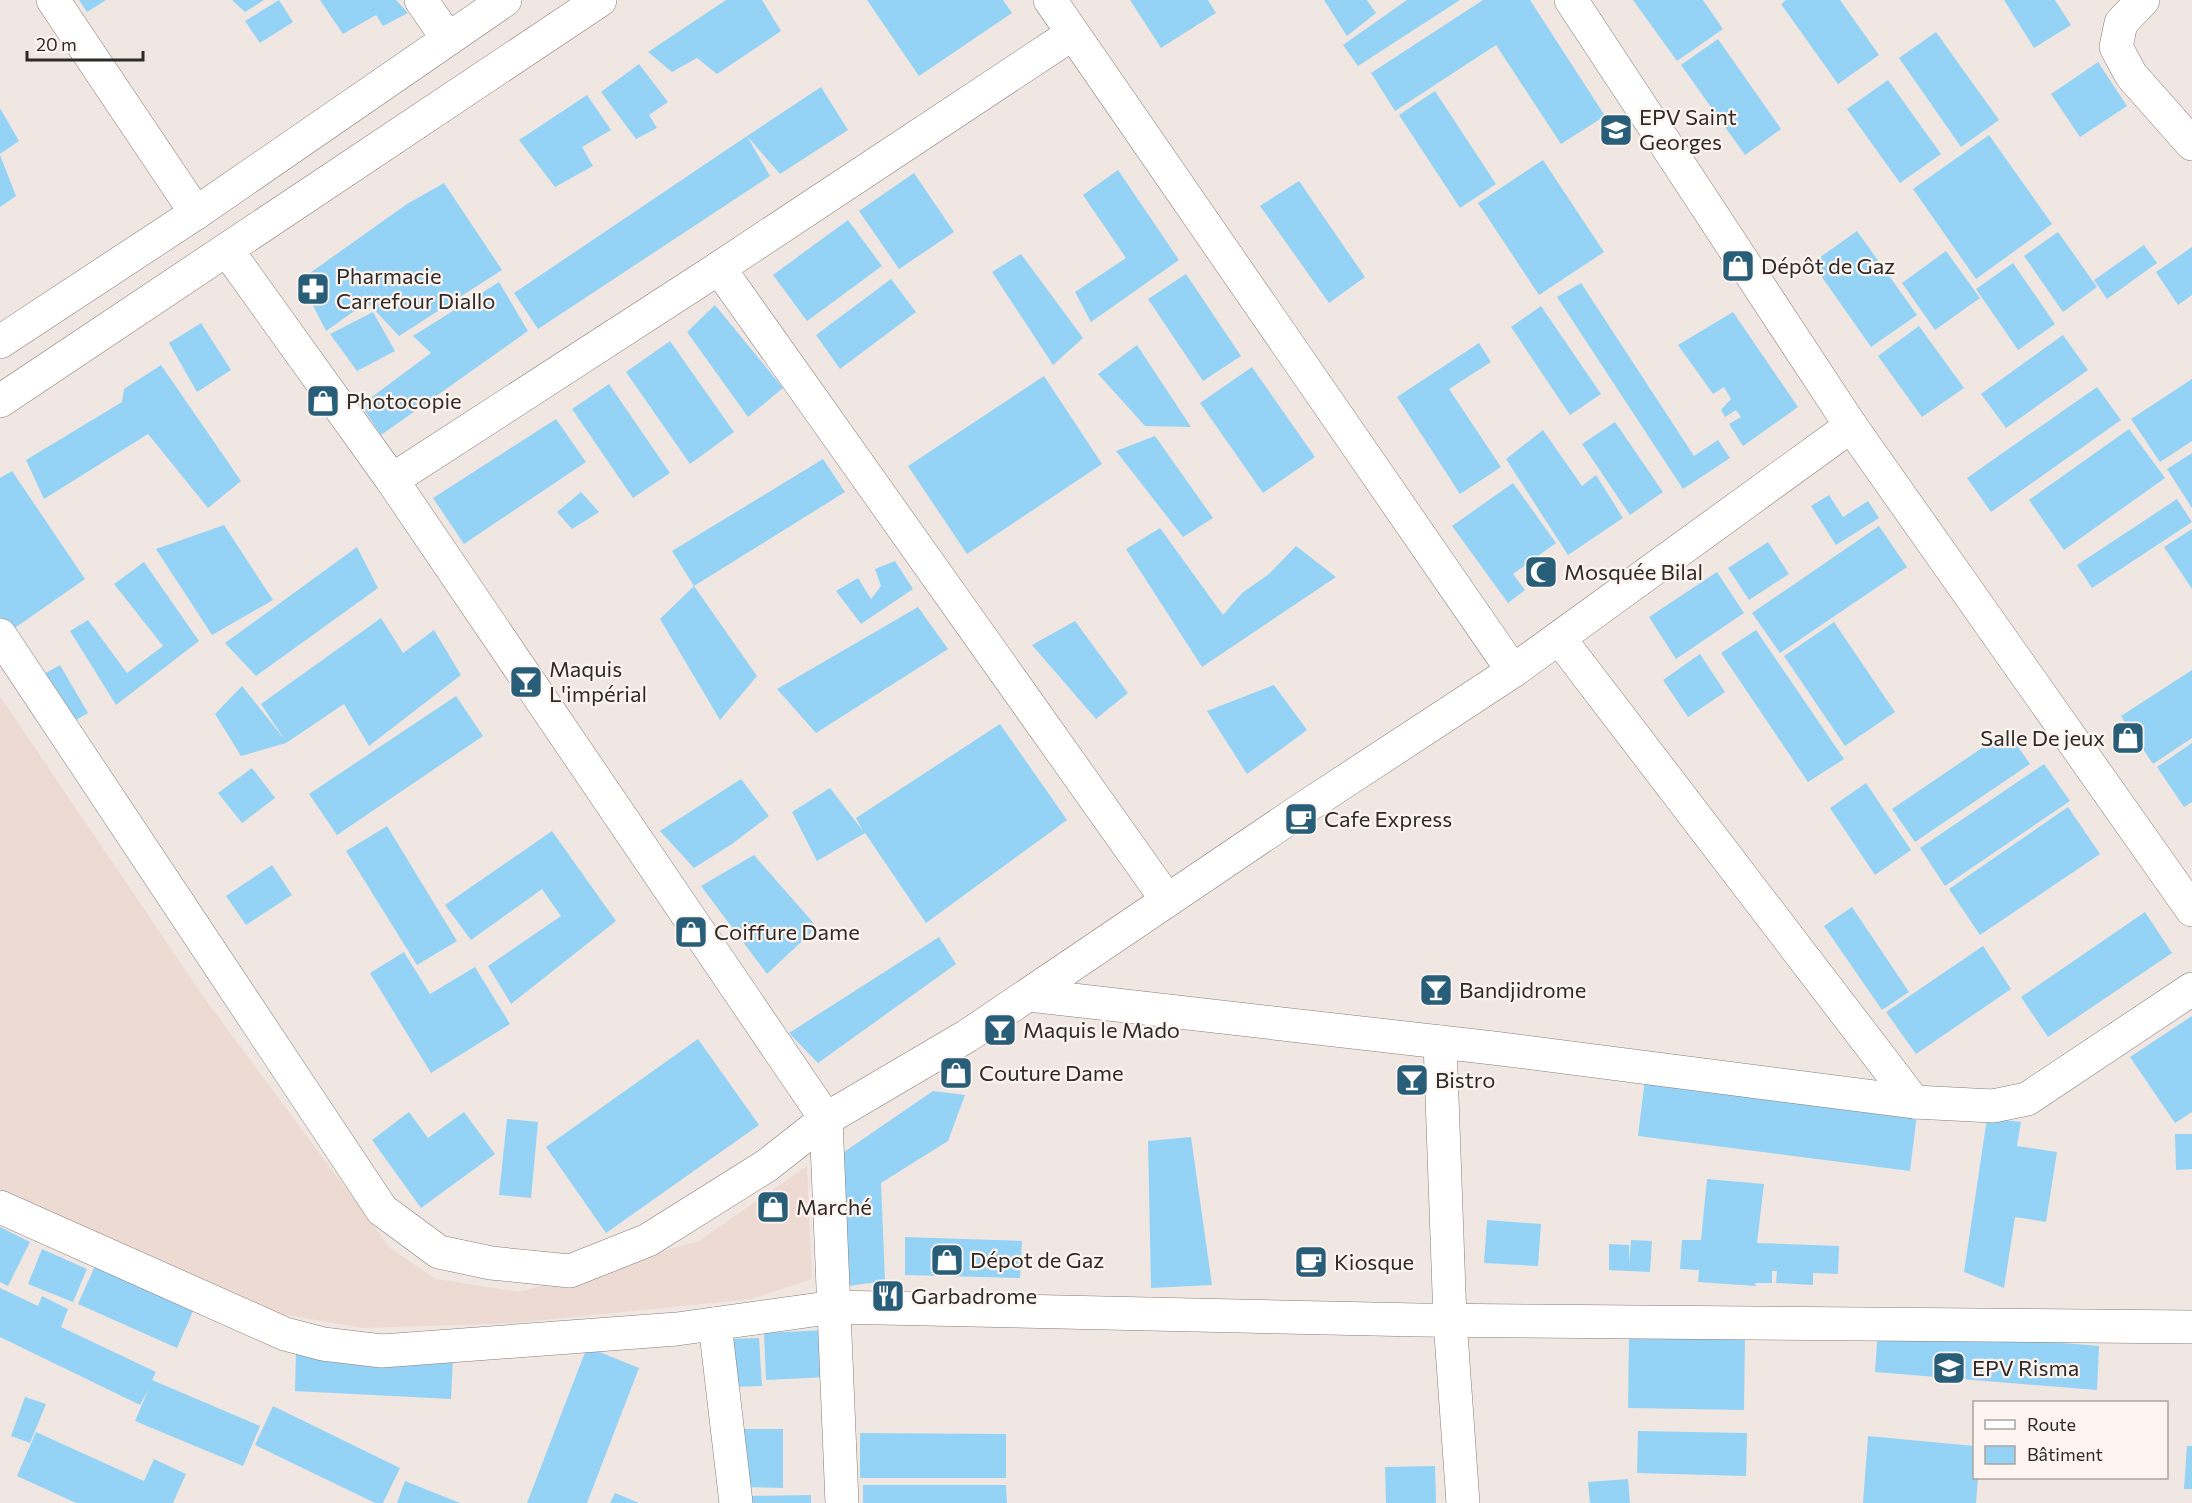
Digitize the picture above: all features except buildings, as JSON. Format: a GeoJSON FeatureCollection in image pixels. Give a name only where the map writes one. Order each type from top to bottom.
{"type":"FeatureCollection","features":[{"type":"Feature","properties":{"kind":"street"},"geometry":{"type":"LineString","coordinates":[[53,0],[196,213]]}},
{"type":"Feature","properties":{"kind":"street"},"geometry":{"type":"LineString","coordinates":[[422,0],[448,39]]}},
{"type":"Feature","properties":{"kind":"street"},"geometry":{"type":"LineString","coordinates":[[0,342],[196,213],[505,0]]}},
{"type":"Feature","properties":{"kind":"street"},"geometry":{"type":"LineString","coordinates":[[0,401],[600,0]]}},
{"type":"Feature","properties":{"kind":"street"},"geometry":{"type":"LineString","coordinates":[[1050,0],[1513,671]]}},
{"type":"Feature","properties":{"kind":"street"},"geometry":{"type":"LineString","coordinates":[[1570,0],[1851,426],[2192,910]]}},
{"type":"Feature","properties":{"kind":"street"},"geometry":{"type":"LineString","coordinates":[[2144,0],[2121,23],[2116,47],[2131,75],[2192,144]]}},
{"type":"Feature","properties":{"kind":"street"},"geometry":{"type":"LineString","coordinates":[[392,480],[719,268],[1072,34]]}},
{"type":"Feature","properties":{"kind":"street"},"geometry":{"type":"LineString","coordinates":[[227,250],[392,480],[826,1119],[842,1503]]}},
{"type":"Feature","properties":{"kind":"street"},"geometry":{"type":"LineString","coordinates":[[719,268],[1167,900]]}},
{"type":"Feature","properties":{"kind":"street"},"geometry":{"type":"LineString","coordinates":[[0,635],[382,1210],[439,1252],[492,1263],[570,1271],[648,1240],[766,1166],[826,1119],[967,1036],[1167,900],[1513,671],[1851,426]]}},
{"type":"Feature","properties":{"kind":"street"},"geometry":{"type":"LineString","coordinates":[[1558,638],[1914,1102]]}},
{"type":"Feature","properties":{"kind":"street"},"geometry":{"type":"LineString","coordinates":[[1029,995],[1440,1042],[1914,1102],[1993,1106],[2027,1099],[2192,989]]}},
{"type":"Feature","properties":{"kind":"street"},"geometry":{"type":"LineString","coordinates":[[1440,1042],[1450,1320],[1463,1503]]}},
{"type":"Feature","properties":{"kind":"street"},"geometry":{"type":"LineString","coordinates":[[0,1207],[285,1334],[323,1344],[382,1351],[715,1324],[835,1307],[1450,1320],[2192,1327]]}},
{"type":"Feature","properties":{"kind":"street"},"geometry":{"type":"LineString","coordinates":[[715,1324],[735,1503]]}},
{"type":"Feature","properties":{"kind":"shaded area"},"geometry":{"type":"Polygon","coordinates":[[[0,696],[202,995],[390,1248],[436,1279],[519,1292],[699,1241],[807,1166],[812,1279],[751,1299],[515,1323],[363,1328],[281,1314],[0,1190],[0,696]]]}},
{"type":"Feature","properties":{"kind":"place","name":"EPV Saint Georges"},"geometry":{"type":"Point","coordinates":[1616,130]}},
{"type":"Feature","properties":{"kind":"place","name":"Dépôt de Gaz"},"geometry":{"type":"Point","coordinates":[1738,266]}},
{"type":"Feature","properties":{"kind":"place","name":"Pharmacie Carrefour Diallo"},"geometry":{"type":"Point","coordinates":[313,289]}},
{"type":"Feature","properties":{"kind":"place","name":"Photocopie"},"geometry":{"type":"Point","coordinates":[323,401]}},
{"type":"Feature","properties":{"kind":"place","name":"Mosquée Bilal"},"geometry":{"type":"Point","coordinates":[1541,572]}},
{"type":"Feature","properties":{"kind":"place","name":"Maquis L'impérial"},"geometry":{"type":"Point","coordinates":[526,682]}},
{"type":"Feature","properties":{"kind":"place","name":"Salle De jeux"},"geometry":{"type":"Point","coordinates":[2128,738]}},
{"type":"Feature","properties":{"kind":"place","name":"Cafe Express"},"geometry":{"type":"Point","coordinates":[1301,819]}},
{"type":"Feature","properties":{"kind":"place","name":"Coiffure Dame"},"geometry":{"type":"Point","coordinates":[691,932]}},
{"type":"Feature","properties":{"kind":"place","name":"Bandjidrome"},"geometry":{"type":"Point","coordinates":[1436,990]}},
{"type":"Feature","properties":{"kind":"place","name":"Maquis le Mado"},"geometry":{"type":"Point","coordinates":[1000,1030]}},
{"type":"Feature","properties":{"kind":"place","name":"Couture Dame"},"geometry":{"type":"Point","coordinates":[956,1073]}},
{"type":"Feature","properties":{"kind":"place","name":"Bistro"},"geometry":{"type":"Point","coordinates":[1412,1080]}},
{"type":"Feature","properties":{"kind":"place","name":"Marché"},"geometry":{"type":"Point","coordinates":[773,1207]}},
{"type":"Feature","properties":{"kind":"place","name":"Dépot de Gaz"},"geometry":{"type":"Point","coordinates":[947,1260]}},
{"type":"Feature","properties":{"kind":"place","name":"Kiosque"},"geometry":{"type":"Point","coordinates":[1311,1262]}},
{"type":"Feature","properties":{"kind":"place","name":"Garbadrome"},"geometry":{"type":"Point","coordinates":[888,1296]}},
{"type":"Feature","properties":{"kind":"place","name":"EPV Risma"},"geometry":{"type":"Point","coordinates":[1949,1368]}}]}
